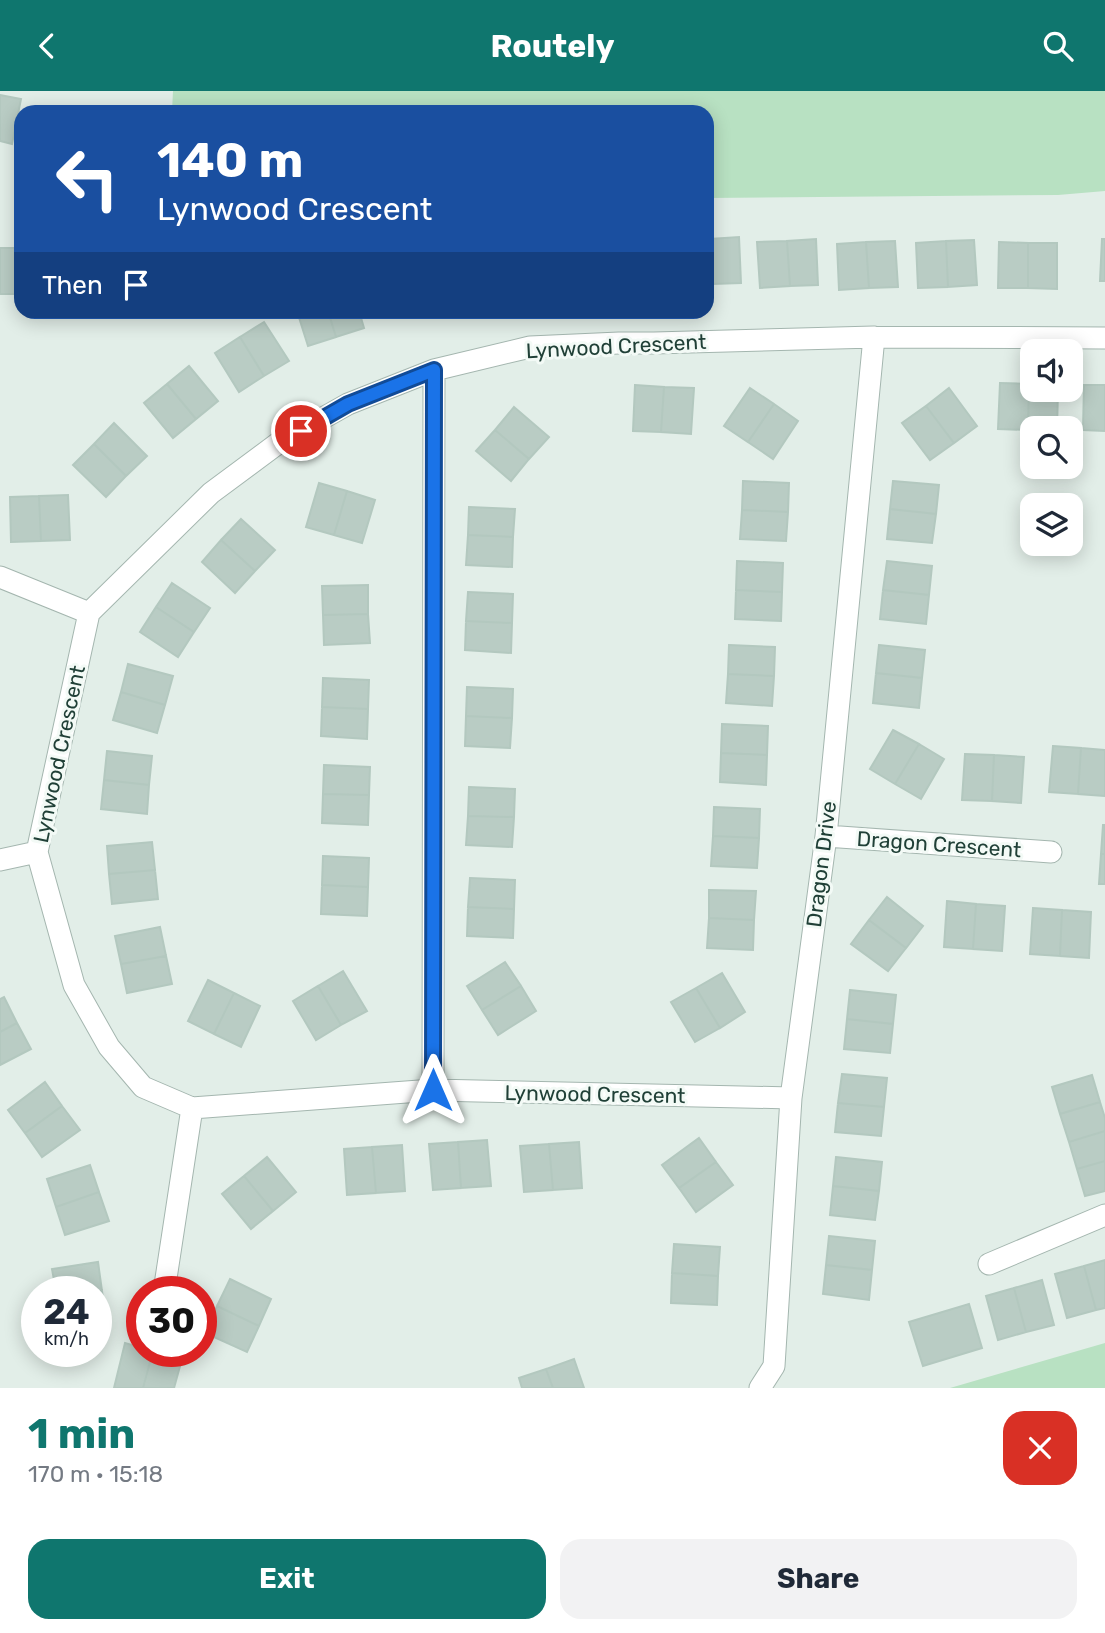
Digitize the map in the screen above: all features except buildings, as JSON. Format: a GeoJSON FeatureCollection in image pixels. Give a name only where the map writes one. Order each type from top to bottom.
{"type":"FeatureCollection","features":[{"type":"Feature","properties":{"kind":"street","name":"Lynwood Crescent"},"geometry":{"type":"LineString","coordinates":[[791,1098],[433,1090],[192,1108],[144,1087],[109,1047],[74,985],[37,852],[89,613],[211,493],[277,444],[348,404],[434,370],[530,347],[874,337],[1105,338]]}},
{"type":"Feature","properties":{"kind":"street","name":"Dragon Drive"},"geometry":{"type":"LineString","coordinates":[[760,1388],[774,1366],[791,1098],[826,837],[874,337]]}},
{"type":"Feature","properties":{"kind":"street"},"geometry":{"type":"LineString","coordinates":[[433,1090],[434,370]]}},
{"type":"Feature","properties":{"kind":"street"},"geometry":{"type":"LineString","coordinates":[[0,577],[89,613]]}},
{"type":"Feature","properties":{"kind":"street","name":"Dragon Crescent"},"geometry":{"type":"LineString","coordinates":[[826,837],[1051,852]]}},
{"type":"Feature","properties":{"kind":"street"},"geometry":{"type":"LineString","coordinates":[[0,860],[37,852]]}},
{"type":"Feature","properties":{"kind":"street"},"geometry":{"type":"LineString","coordinates":[[166,1276],[192,1108]]}},
{"type":"Feature","properties":{"kind":"street"},"geometry":{"type":"LineString","coordinates":[[989,1264],[1105,1215]]}},
{"type":"Feature","properties":{"kind":"green space"},"geometry":{"type":"Polygon","coordinates":[[[173,91],[1105,91],[1105,191],[1058,195],[714,198],[714,105],[172,105],[173,91]]]}},
{"type":"Feature","properties":{"kind":"green space"},"geometry":{"type":"Polygon","coordinates":[[[1105,1343],[1105,1388],[950,1388],[1105,1343]]]}},
{"type":"Feature","properties":{"kind":"route"},"geometry":{"type":"LineString","coordinates":[[301,431],[348,404],[434,370],[433,1090]]}}]}
